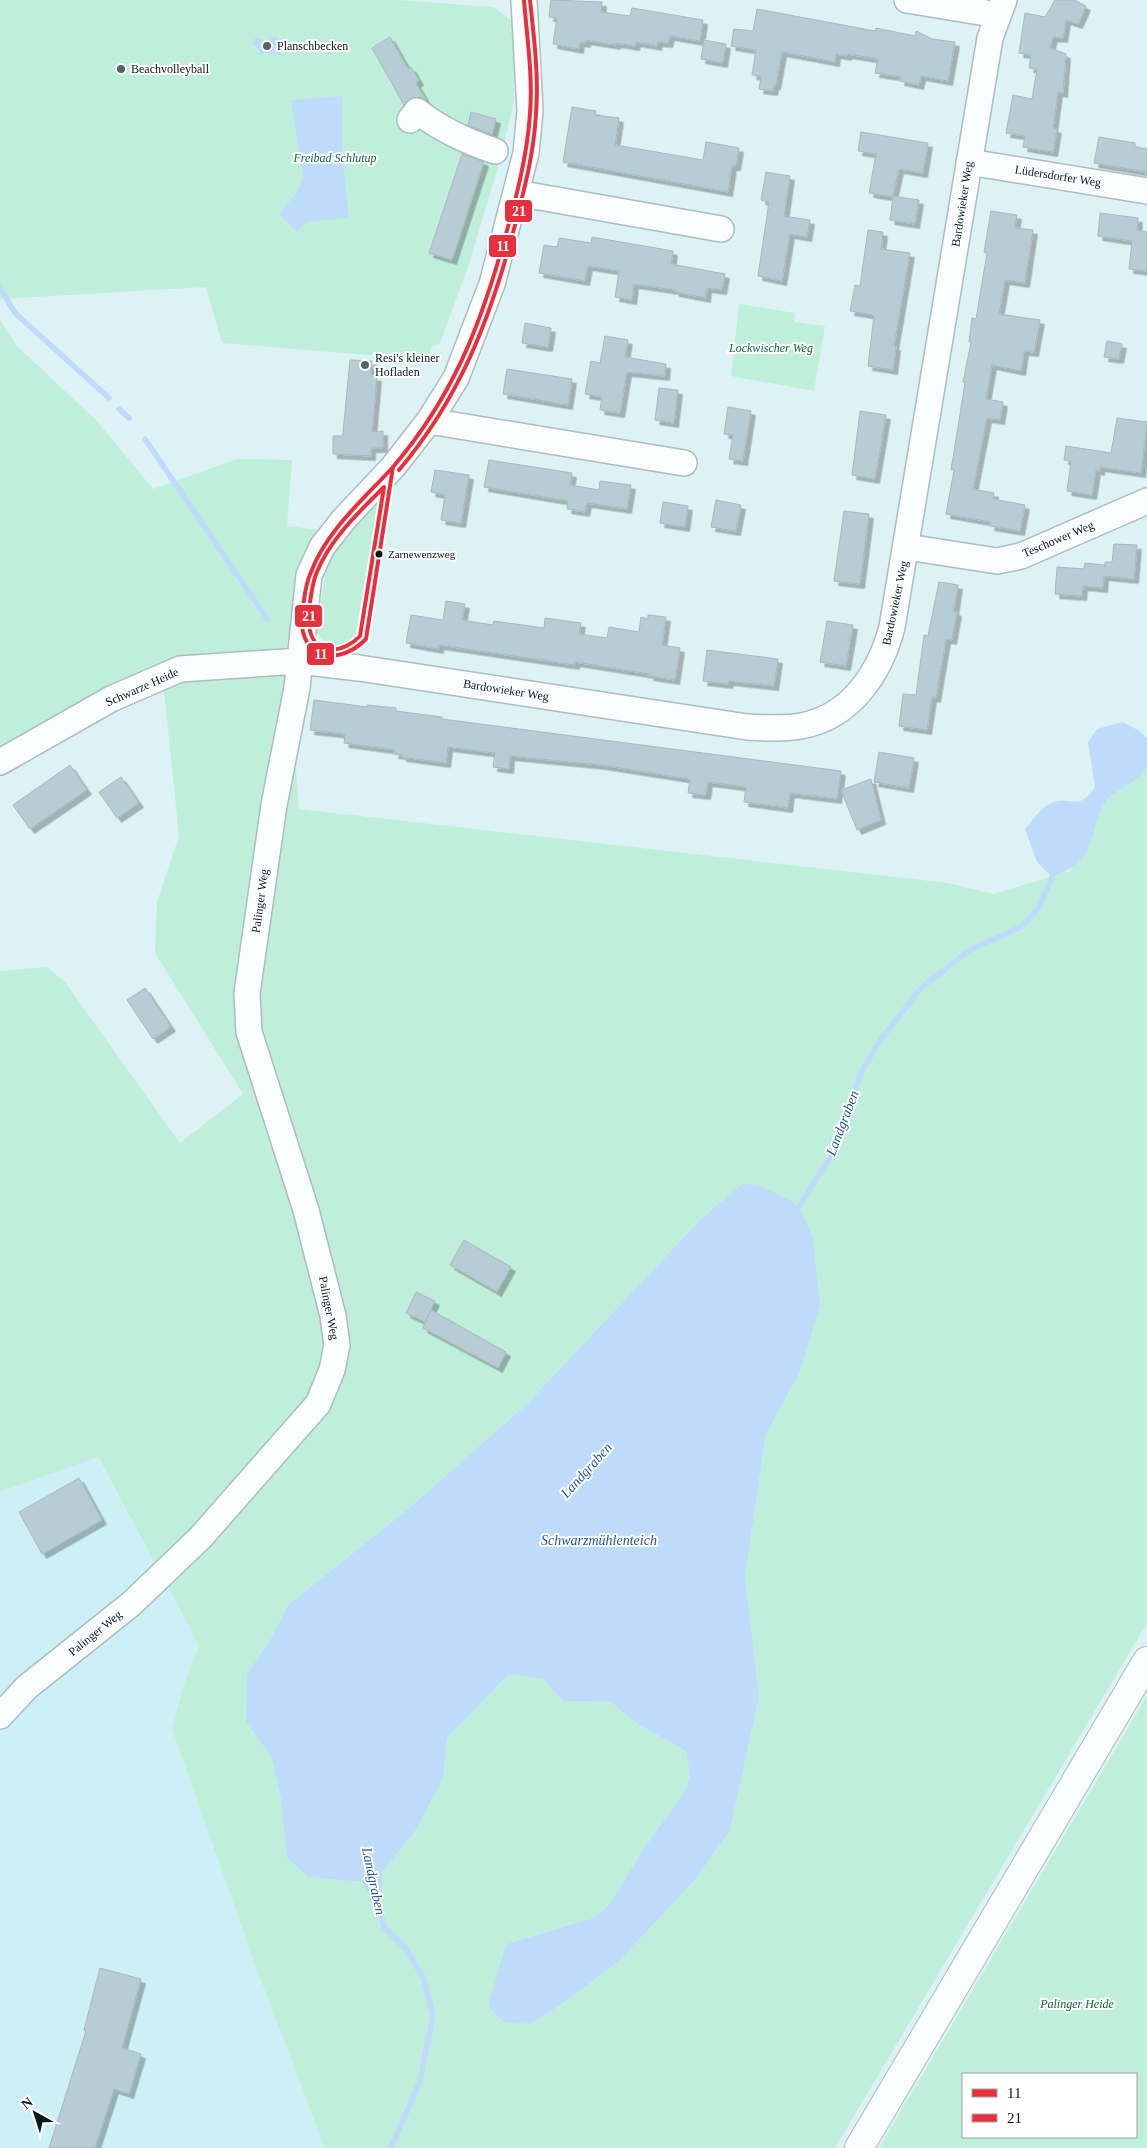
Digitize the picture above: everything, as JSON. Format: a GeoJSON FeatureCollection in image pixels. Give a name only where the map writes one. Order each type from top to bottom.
{"type":"FeatureCollection","features":[{"type":"Feature","properties":{"kind":"main road"},"geometry":{"type":"LineString","coordinates":[[859,2148],[1147,1661]]}},
{"type":"Feature","properties":{"kind":"street","name":"Palinger Weg"},"geometry":{"type":"LineString","coordinates":[[0,1716],[27,1687],[131,1604],[200,1538],[318,1404],[332,1370],[337,1345],[333,1316],[306,1210],[249,1032],[247,993],[274,804],[297,688],[309,575],[322,547],[344,519],[393,467],[429,421],[456,378],[489,293],[517,193],[526,153],[530,111],[524,0]]}},
{"type":"Feature","properties":{"kind":"street"},"geometry":{"type":"LineString","coordinates":[[906,0],[1001,7]]}},
{"type":"Feature","properties":{"kind":"street","name":"Bardowieker Weg"},"geometry":{"type":"LineString","coordinates":[[300,661],[747,727],[776,728],[802,726],[843,708],[870,681],[886,649],[907,547],[990,38],[1001,7]]}},
{"type":"Feature","properties":{"kind":"street"},"geometry":{"type":"LineString","coordinates":[[410,120],[417,111],[429,120],[461,137],[495,151]]}},
{"type":"Feature","properties":{"kind":"street","name":"Lüdersdorfer Weg"},"geometry":{"type":"LineString","coordinates":[[969,162],[1147,191]]}},
{"type":"Feature","properties":{"kind":"street"},"geometry":{"type":"LineString","coordinates":[[517,193],[721,229]]}},
{"type":"Feature","properties":{"kind":"street"},"geometry":{"type":"LineString","coordinates":[[429,421],[684,463]]}},
{"type":"Feature","properties":{"kind":"street","name":"Teschower Weg"},"geometry":{"type":"LineString","coordinates":[[907,547],[979,560],[996,561],[1013,558],[1147,500]]}},
{"type":"Feature","properties":{"kind":"street","name":"Schwarze Heide"},"geometry":{"type":"LineString","coordinates":[[0,762],[112,699],[180,668],[300,661]]}},
{"type":"Feature","properties":{"kind":"shaded area"},"geometry":{"type":"Polygon","coordinates":[[[97,1457],[199,1645],[183,1687],[172,1729],[254,1962],[325,2148],[0,2148],[0,1492],[97,1457]]]}},
{"type":"Feature","properties":{"kind":"green space","name":"Freibad Schlutup"},"geometry":{"type":"Polygon","coordinates":[[[0,0],[396,0],[494,7],[513,22],[514,101],[501,157],[469,264],[440,343],[432,347],[427,360],[222,343],[206,287],[0,299],[0,0]]]}},
{"type":"Feature","properties":{"kind":"green space","name":"Lockwischer Weg"},"geometry":{"type":"Polygon","coordinates":[[[739,304],[795,313],[794,322],[825,326],[814,391],[731,376],[739,304]]]}},
{"type":"Feature","properties":{"kind":"green space"},"geometry":{"type":"Polygon","coordinates":[[[0,320],[17,346],[98,422],[153,489],[237,459],[292,460],[287,526],[320,530],[299,581],[287,642],[299,809],[948,883],[994,894],[1070,871],[1090,828],[1104,804],[1138,776],[1147,765],[1147,1623],[835,2148],[325,2148],[254,1962],[172,1729],[183,1687],[199,1645],[98,1457],[0,1492],[0,971],[47,967],[65,982],[180,1143],[243,1094],[155,953],[157,902],[179,836],[162,672],[0,757],[0,320]],[[743,1183],[701,1219],[526,1405],[408,1509],[288,1605],[270,1640],[271,1756],[281,1799],[308,1877],[362,1882],[382,1891],[382,1872],[414,1833],[443,1779],[447,1738],[509,1674],[543,1679],[563,1701],[611,1702],[638,1724],[686,1751],[690,1776],[685,1791],[642,1851],[610,1904],[593,1918],[506,1944],[531,2024],[565,2002],[618,1962],[694,1881],[730,1831],[759,1697],[745,1576],[766,1434],[799,1374],[788,1199],[763,1187],[743,1183]]]}},
{"type":"Feature","properties":{"kind":"green space"},"geometry":{"type":"Polygon","coordinates":[[[378,501],[357,635],[346,645],[336,646],[328,644],[316,630],[325,574],[334,552],[344,535],[378,501]]]}},
{"type":"Feature","properties":{"kind":"green space","name":"Palinger Heide"},"geometry":{"type":"Polygon","coordinates":[[[1147,1696],[1147,2148],[879,2148],[1147,1696]]]}},
{"type":"Feature","properties":{"kind":"water","name":"Planschbecken"},"geometry":{"type":"Polygon","coordinates":[[[276,36],[279,38],[279,48],[283,52],[280,56],[273,53],[271,56],[267,53],[260,55],[259,50],[252,43],[255,38],[269,41],[272,37],[276,36]]]}},
{"type":"Feature","properties":{"kind":"water"},"geometry":{"type":"Polygon","coordinates":[[[342,96],[342,149],[349,218],[307,222],[297,232],[279,214],[299,189],[303,176],[291,100],[342,96]]]}},
{"type":"Feature","properties":{"kind":"water"},"geometry":{"type":"Polygon","coordinates":[[[1122,722],[1138,730],[1147,738],[1147,765],[1140,776],[1107,800],[1098,818],[1088,849],[1083,857],[1066,871],[1052,877],[1037,862],[1025,829],[1038,813],[1054,802],[1076,802],[1085,799],[1095,787],[1088,742],[1097,729],[1122,722]]]}},
{"type":"Feature","properties":{"kind":"water","name":"Schwarzmühlenteich"},"geometry":{"type":"Polygon","coordinates":[[[743,1183],[763,1187],[788,1199],[799,1207],[813,1237],[820,1306],[799,1374],[766,1434],[745,1576],[759,1697],[730,1831],[694,1881],[618,1962],[565,2002],[531,2024],[504,2022],[488,2006],[506,1944],[593,1918],[610,1904],[642,1851],[685,1791],[690,1776],[686,1751],[638,1724],[611,1702],[563,1701],[543,1679],[509,1674],[447,1738],[443,1779],[414,1833],[382,1872],[382,1892],[368,1893],[362,1882],[308,1877],[287,1857],[281,1799],[271,1756],[246,1722],[247,1674],[270,1640],[288,1605],[408,1509],[526,1405],[701,1219],[743,1183]]]}},
{"type":"Feature","properties":{"kind":"building"},"geometry":{"type":"Polygon","coordinates":[[[551,0],[602,2],[601,12],[630,16],[632,8],[703,20],[700,41],[670,36],[668,43],[658,42],[657,46],[636,42],[635,46],[616,43],[616,45],[586,40],[586,43],[580,42],[579,49],[553,44],[557,18],[549,17],[551,0]]]}},
{"type":"Feature","properties":{"kind":"building"},"geometry":{"type":"Polygon","coordinates":[[[1055,0],[1074,0],[1086,6],[1078,24],[1066,20],[1063,38],[1053,37],[1050,48],[1066,54],[1063,93],[1058,92],[1053,128],[1057,129],[1053,152],[1023,147],[1025,136],[1006,133],[1013,95],[1032,99],[1037,69],[1029,68],[1031,55],[1019,53],[1025,13],[1045,17],[1055,0]]]}},
{"type":"Feature","properties":{"kind":"building"},"geometry":{"type":"Polygon","coordinates":[[[757,9],[875,31],[876,28],[915,36],[916,31],[932,39],[955,42],[948,81],[921,76],[919,85],[900,81],[901,77],[875,73],[878,59],[836,54],[835,62],[782,52],[776,85],[774,85],[773,91],[759,89],[761,76],[752,75],[756,50],[731,46],[734,29],[753,31],[757,9]]]}},
{"type":"Feature","properties":{"kind":"building"},"geometry":{"type":"Polygon","coordinates":[[[390,37],[408,69],[411,67],[419,81],[416,83],[426,100],[419,97],[412,98],[404,105],[372,48],[390,37]]]}},
{"type":"Feature","properties":{"kind":"building"},"geometry":{"type":"Polygon","coordinates":[[[704,40],[726,44],[723,63],[701,59],[704,40]]]}},
{"type":"Feature","properties":{"kind":"building"},"geometry":{"type":"Polygon","coordinates":[[[572,107],[596,111],[595,115],[619,118],[615,145],[703,160],[706,142],[739,148],[736,166],[732,166],[728,192],[563,162],[572,107]]]}},
{"type":"Feature","properties":{"kind":"building"},"geometry":{"type":"Polygon","coordinates":[[[471,112],[496,119],[492,135],[468,125],[471,112]]]}},
{"type":"Feature","properties":{"kind":"building"},"geometry":{"type":"Polygon","coordinates":[[[861,132],[928,143],[923,173],[899,169],[893,196],[919,200],[915,224],[890,220],[893,197],[869,193],[876,154],[858,151],[861,132]]]}},
{"type":"Feature","properties":{"kind":"building"},"geometry":{"type":"Polygon","coordinates":[[[1099,137],[1135,143],[1135,147],[1147,149],[1147,172],[1094,163],[1099,137]]]}},
{"type":"Feature","properties":{"kind":"building"},"geometry":{"type":"Polygon","coordinates":[[[462,154],[484,162],[452,260],[429,253],[462,154]]]}},
{"type":"Feature","properties":{"kind":"building"},"geometry":{"type":"Polygon","coordinates":[[[766,172],[790,176],[784,216],[810,220],[807,237],[790,234],[782,281],[758,276],[769,202],[761,200],[766,172]]]}},
{"type":"Feature","properties":{"kind":"building"},"geometry":{"type":"Polygon","coordinates":[[[991,211],[1017,215],[1015,228],[1033,230],[1025,283],[1005,280],[999,314],[1040,320],[1034,352],[1024,351],[1021,371],[992,365],[986,399],[1003,402],[1000,420],[987,418],[973,489],[994,493],[993,499],[1025,505],[1020,531],[990,526],[991,522],[946,514],[954,470],[951,470],[965,383],[963,382],[971,342],[969,342],[972,318],[976,319],[987,253],[984,252],[991,211]]]}},
{"type":"Feature","properties":{"kind":"building"},"geometry":{"type":"Polygon","coordinates":[[[1100,213],[1138,218],[1137,230],[1147,232],[1147,271],[1129,269],[1132,241],[1098,236],[1100,213]]]}},
{"type":"Feature","properties":{"kind":"building"},"geometry":{"type":"Polygon","coordinates":[[[868,230],[883,232],[881,249],[910,253],[894,346],[896,346],[893,370],[868,366],[874,315],[850,311],[855,285],[860,286],[868,230]]]}},
{"type":"Feature","properties":{"kind":"building"},"geometry":{"type":"Polygon","coordinates":[[[592,237],[673,251],[671,264],[725,274],[722,290],[707,288],[706,298],[675,292],[675,290],[634,284],[632,300],[615,297],[619,271],[588,266],[585,281],[539,273],[544,245],[557,247],[559,238],[591,243],[592,237]]]}},
{"type":"Feature","properties":{"kind":"building"},"geometry":{"type":"Polygon","coordinates":[[[525,323],[551,328],[548,347],[522,343],[525,323]]]}},
{"type":"Feature","properties":{"kind":"building"},"geometry":{"type":"Polygon","coordinates":[[[605,336],[628,340],[625,357],[666,364],[665,376],[627,372],[620,413],[600,410],[602,397],[585,394],[591,361],[600,363],[605,336]]]}},
{"type":"Feature","properties":{"kind":"building"},"geometry":{"type":"Polygon","coordinates":[[[1107,341],[1122,344],[1119,359],[1104,357],[1107,341]]]}},
{"type":"Feature","properties":{"kind":"building"},"geometry":{"type":"Polygon","coordinates":[[[350,360],[372,361],[371,376],[377,377],[372,432],[383,431],[383,448],[371,448],[371,456],[333,454],[333,436],[343,436],[350,360]]]}},
{"type":"Feature","properties":{"kind":"building"},"geometry":{"type":"Polygon","coordinates":[[[507,369],[572,379],[568,405],[503,394],[507,369]]]}},
{"type":"Feature","properties":{"kind":"building"},"geometry":{"type":"Polygon","coordinates":[[[659,388],[678,390],[674,423],[655,420],[659,388]]]}},
{"type":"Feature","properties":{"kind":"building"},"geometry":{"type":"Polygon","coordinates":[[[728,407],[751,411],[743,461],[729,459],[733,435],[724,434],[728,407]]]}},
{"type":"Feature","properties":{"kind":"building"},"geometry":{"type":"Polygon","coordinates":[[[860,411],[886,415],[875,479],[852,475],[860,411]]]}},
{"type":"Feature","properties":{"kind":"building"},"geometry":{"type":"Polygon","coordinates":[[[1117,418],[1147,422],[1141,473],[1100,467],[1100,471],[1096,470],[1092,495],[1067,491],[1071,461],[1064,460],[1066,446],[1111,453],[1117,418]]]}},
{"type":"Feature","properties":{"kind":"building"},"geometry":{"type":"Polygon","coordinates":[[[489,460],[572,473],[570,485],[599,490],[600,481],[631,485],[627,509],[587,503],[585,512],[567,509],[568,501],[484,487],[489,460]]]}},
{"type":"Feature","properties":{"kind":"building"},"geometry":{"type":"Polygon","coordinates":[[[435,470],[469,475],[461,523],[441,520],[445,495],[431,492],[435,470]]]}},
{"type":"Feature","properties":{"kind":"building"},"geometry":{"type":"Polygon","coordinates":[[[716,500],[741,505],[736,531],[711,527],[716,500]]]}},
{"type":"Feature","properties":{"kind":"building"},"geometry":{"type":"Polygon","coordinates":[[[663,502],[688,506],[685,527],[660,523],[663,502]]]}},
{"type":"Feature","properties":{"kind":"building"},"geometry":{"type":"Polygon","coordinates":[[[844,511],[869,514],[860,584],[834,581],[844,511]]]}},
{"type":"Feature","properties":{"kind":"building"},"geometry":{"type":"Polygon","coordinates":[[[1114,544],[1137,545],[1134,579],[1104,576],[1103,588],[1083,586],[1082,596],[1055,594],[1057,567],[1084,569],[1085,563],[1105,565],[1105,562],[1112,562],[1114,544]]]}},
{"type":"Feature","properties":{"kind":"building"},"geometry":{"type":"Polygon","coordinates":[[[939,582],[958,585],[954,611],[957,612],[952,640],[946,639],[936,698],[932,697],[927,730],[899,726],[903,694],[916,695],[924,635],[928,636],[939,582]]]}},
{"type":"Feature","properties":{"kind":"building"},"geometry":{"type":"Polygon","coordinates":[[[446,601],[465,604],[462,620],[493,625],[494,621],[544,628],[545,618],[581,623],[579,634],[607,638],[609,627],[639,632],[641,617],[648,619],[648,615],[666,617],[662,645],[680,648],[675,680],[575,662],[575,665],[439,645],[439,649],[406,643],[411,615],[443,620],[446,601]]]}},
{"type":"Feature","properties":{"kind":"building"},"geometry":{"type":"Polygon","coordinates":[[[827,621],[853,625],[846,666],[820,662],[827,621]]]}},
{"type":"Feature","properties":{"kind":"building"},"geometry":{"type":"Polygon","coordinates":[[[707,650],[778,659],[774,686],[729,681],[728,684],[703,681],[707,650]]]}},
{"type":"Feature","properties":{"kind":"building"},"geometry":{"type":"Polygon","coordinates":[[[314,700],[367,707],[367,705],[396,708],[396,711],[442,717],[442,719],[841,771],[837,799],[790,793],[788,808],[744,802],[746,787],[708,782],[706,795],[688,793],[690,779],[601,765],[510,756],[509,769],[493,767],[495,753],[448,747],[446,763],[402,757],[402,755],[394,754],[395,750],[344,743],[345,734],[310,730],[314,700]]]}},
{"type":"Feature","properties":{"kind":"building"},"geometry":{"type":"Polygon","coordinates":[[[879,752],[914,758],[909,788],[874,782],[879,752]]]}},
{"type":"Feature","properties":{"kind":"building"},"geometry":{"type":"Polygon","coordinates":[[[70,765],[87,790],[30,829],[13,805],[70,765]]]}},
{"type":"Feature","properties":{"kind":"building"},"geometry":{"type":"Polygon","coordinates":[[[121,777],[139,803],[117,818],[99,792],[121,777]]]}},
{"type":"Feature","properties":{"kind":"building"},"geometry":{"type":"Polygon","coordinates":[[[871,779],[881,820],[857,830],[841,790],[871,779]]]}},
{"type":"Feature","properties":{"kind":"building"},"geometry":{"type":"Polygon","coordinates":[[[145,988],[171,1027],[153,1039],[127,1000],[145,988]]]}},
{"type":"Feature","properties":{"kind":"building"},"geometry":{"type":"Polygon","coordinates":[[[464,1240],[511,1267],[497,1292],[450,1265],[464,1240]]]}},
{"type":"Feature","properties":{"kind":"building"},"geometry":{"type":"Polygon","coordinates":[[[416,1292],[435,1301],[425,1322],[406,1313],[416,1292]]]}},
{"type":"Feature","properties":{"kind":"building"},"geometry":{"type":"Polygon","coordinates":[[[431,1310],[506,1352],[498,1368],[423,1328],[431,1310]]]}},
{"type":"Feature","properties":{"kind":"building"},"geometry":{"type":"Polygon","coordinates":[[[79,1478],[102,1520],[42,1554],[19,1512],[79,1478]]]}},
{"type":"Feature","properties":{"kind":"building"},"geometry":{"type":"Polygon","coordinates":[[[100,1968],[141,1979],[122,2048],[141,2054],[129,2094],[114,2089],[95,2148],[49,2148],[86,2031],[84,2030],[100,1968]]]}},
{"type":"Feature","properties":{"kind":"waterway"},"geometry":{"type":"LineString","coordinates":[[0,288],[15,313],[109,398]]}},
{"type":"Feature","properties":{"kind":"waterway"},"geometry":{"type":"LineString","coordinates":[[119,409],[129,418]]}},
{"type":"Feature","properties":{"kind":"waterway"},"geometry":{"type":"LineString","coordinates":[[145,439],[268,620]]}},
{"type":"Feature","properties":{"kind":"waterway","name":"Landgraben"},"geometry":{"type":"LineString","coordinates":[[795,1213],[832,1154],[861,1073],[878,1043],[921,988],[970,950],[1021,927],[1038,909],[1052,877]]}},
{"type":"Feature","properties":{"kind":"waterway","name":"Landgraben"},"geometry":{"type":"LineString","coordinates":[[374,1887],[384,1927],[406,1949],[424,1979],[433,2016],[420,2081],[391,2148]]}},
{"type":"Feature","properties":{"kind":"transit line","name":"11"},"geometry":{"type":"LineString","coordinates":[[393,467],[414,441],[448,388],[474,332],[495,273],[517,194],[529,130],[530,71],[524,0]]}},
{"type":"Feature","properties":{"kind":"transit line","name":"21"},"geometry":{"type":"LineString","coordinates":[[399,470],[420,443],[456,386],[483,326],[505,262],[525,186],[535,129],[536,71],[530,0]]}},
{"type":"Feature","properties":{"kind":"transit line","name":"11"},"geometry":{"type":"LineString","coordinates":[[393,467],[366,639],[358,646],[340,655],[322,654],[314,650],[308,643],[302,626],[304,602],[311,572],[326,543],[336,529],[393,467]]}},
{"type":"Feature","properties":{"kind":"transit line","name":"21"},"geometry":{"type":"LineString","coordinates":[[384,487],[360,636],[347,646],[339,649],[325,649],[314,640],[309,625],[310,602],[316,574],[337,538],[384,487]]}},
{"type":"Feature","properties":{"kind":"place","name":"Planschbecken"},"geometry":{"type":"Point","coordinates":[267,46]}},
{"type":"Feature","properties":{"kind":"place","name":"Beachvolleyball"},"geometry":{"type":"Point","coordinates":[121,69]}},
{"type":"Feature","properties":{"kind":"place","name":"Resi's kleiner Hofladen"},"geometry":{"type":"Point","coordinates":[365,365]}},
{"type":"Feature","properties":{"kind":"place","name":"Zarnewenzweg"},"geometry":{"type":"Point","coordinates":[379,554]}}]}
